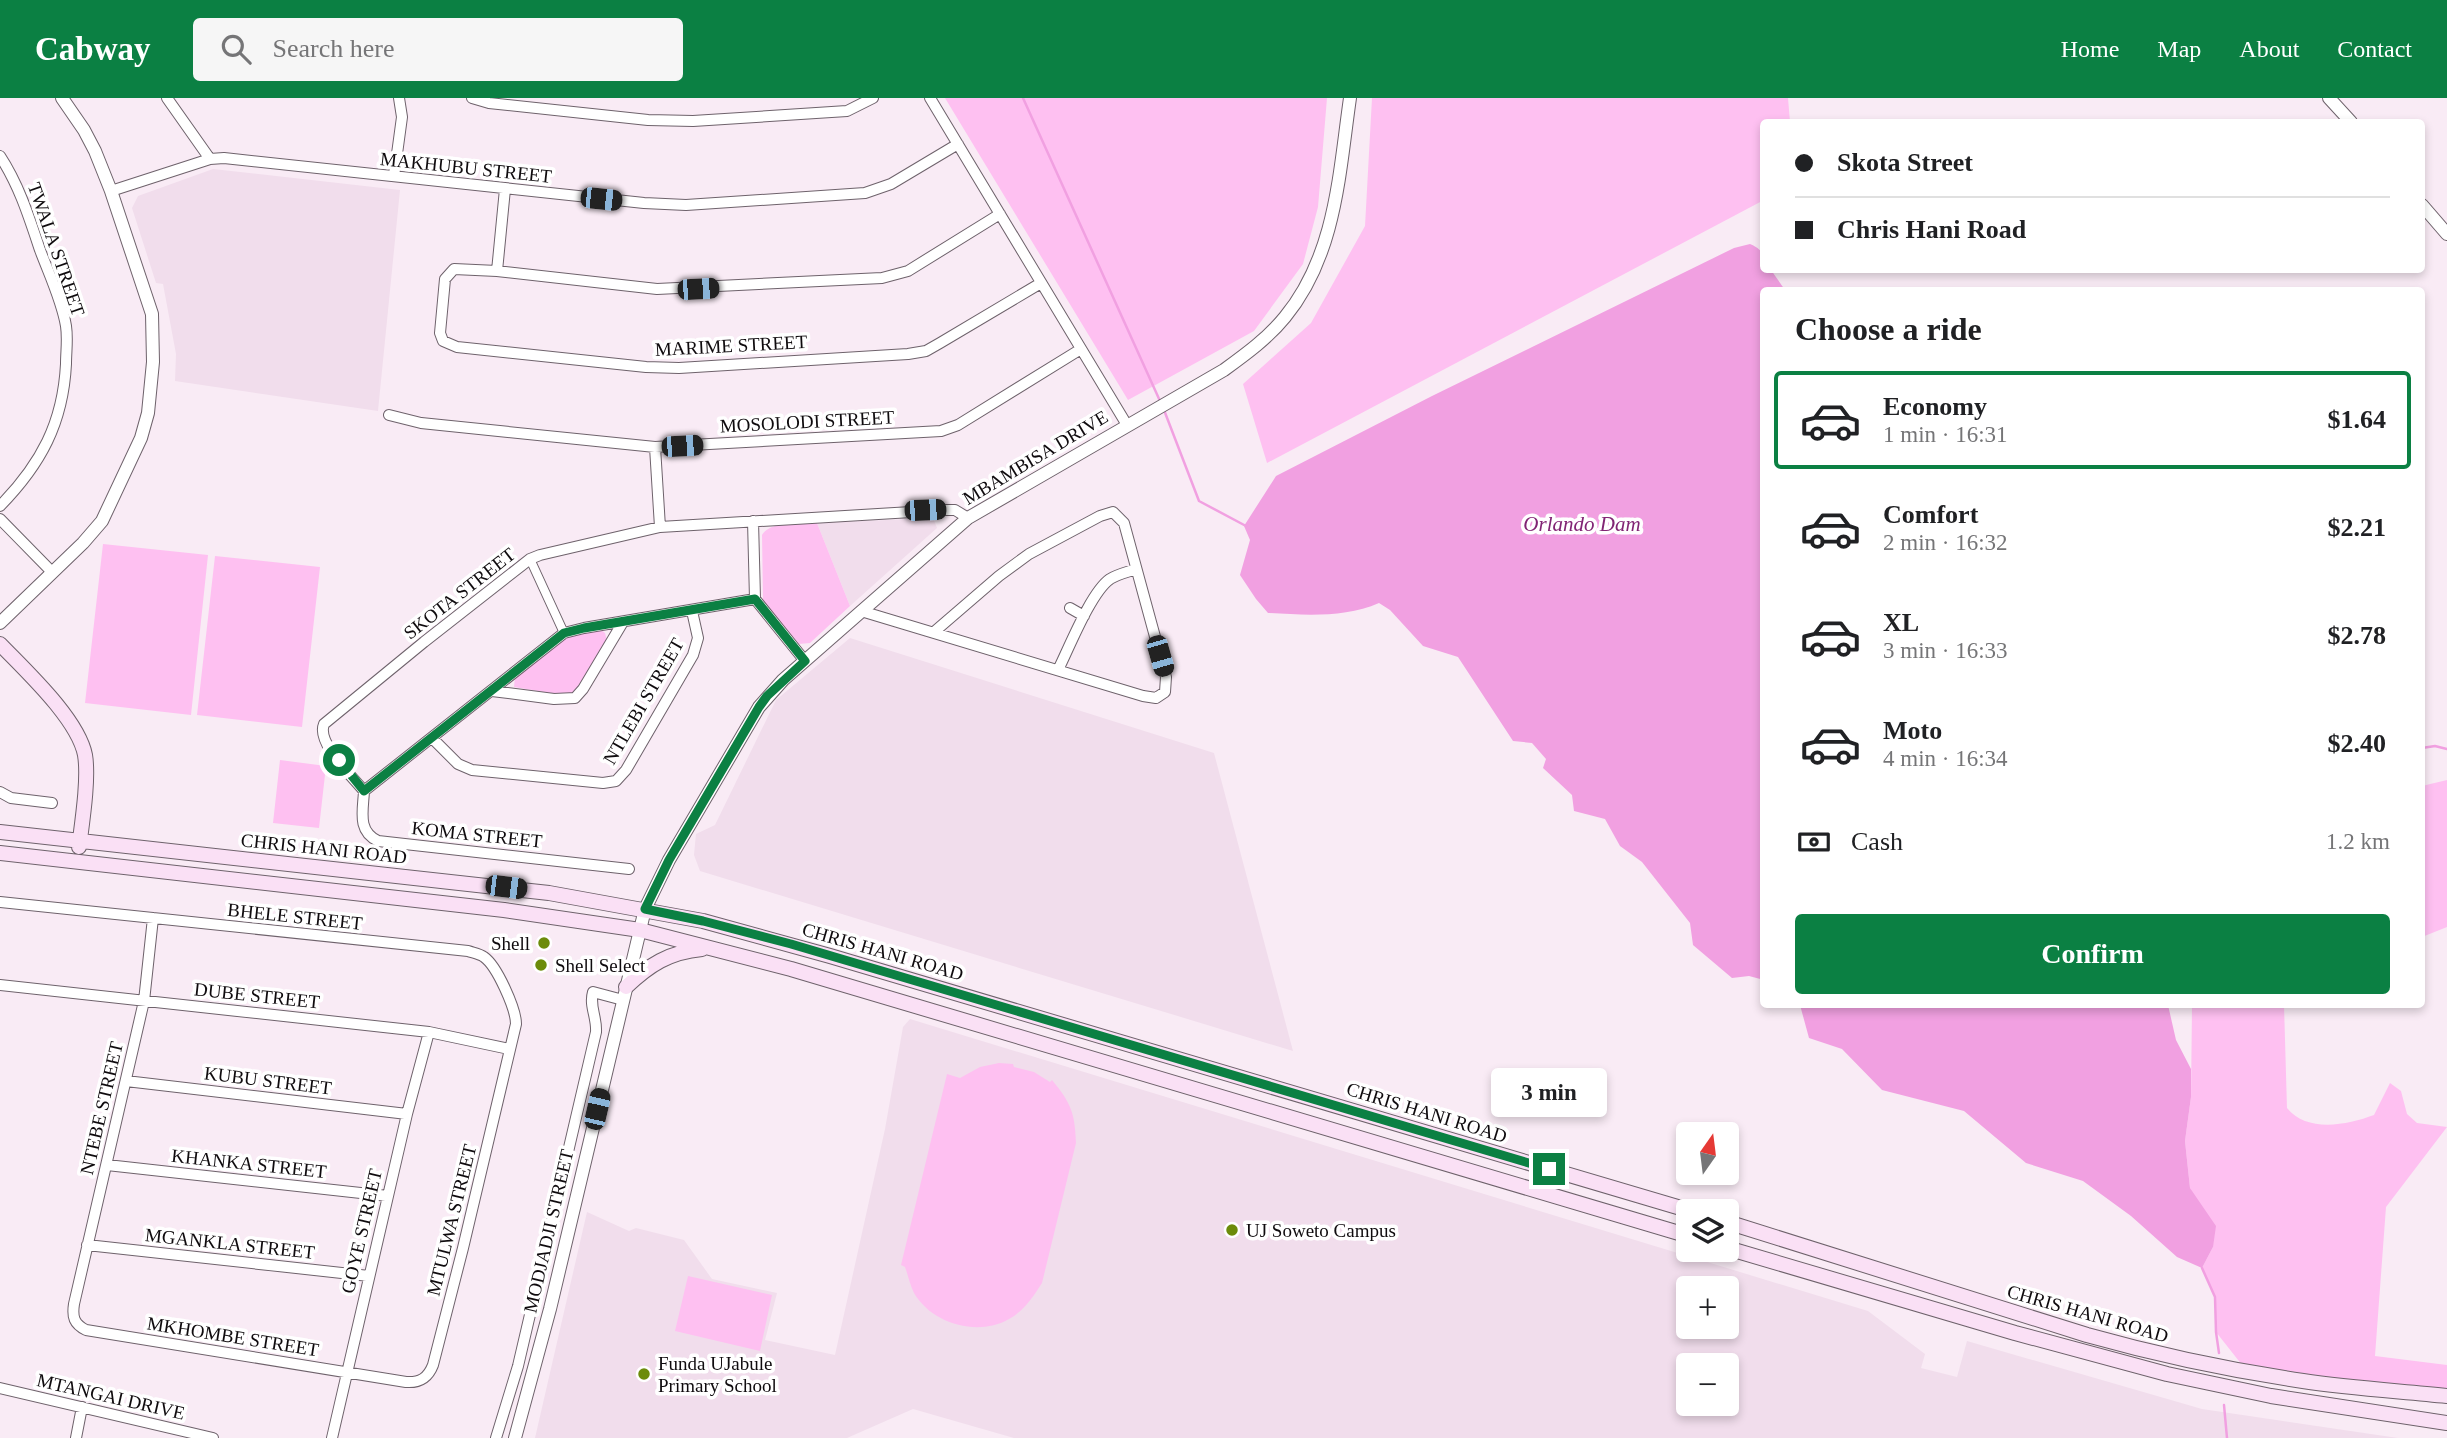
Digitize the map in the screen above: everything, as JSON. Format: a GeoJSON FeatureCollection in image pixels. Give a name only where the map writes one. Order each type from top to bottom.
{"type":"FeatureCollection","features":[{"type":"Feature","properties":{"kind":"main road"},"geometry":{"type":"LineString","coordinates":[[0,645],[45,691],[63,714],[83,750],[86,766],[78,861]]}},
{"type":"Feature","properties":{"kind":"main road","name":"CHRIS HANI ROAD"},"geometry":{"type":"LineString","coordinates":[[0,832],[549,893],[703,921],[791,944],[1676,1207]]}},
{"type":"Feature","properties":{"kind":"main road","name":"CHRIS HANI ROAD"},"geometry":{"type":"LineString","coordinates":[[0,853],[504,910],[640,930],[714,948],[1676,1232]]}},
{"type":"Feature","properties":{"kind":"main road"},"geometry":{"type":"LineString","coordinates":[[624,994],[647,968],[671,954],[714,948]]}},
{"type":"Feature","properties":{"kind":"main road","name":"CHRIS HANI ROAD"},"geometry":{"type":"LineString","coordinates":[[1739,1226],[2140,1350],[2305,1381],[2447,1396]]}},
{"type":"Feature","properties":{"kind":"main road"},"geometry":{"type":"LineString","coordinates":[[1805,1271],[1811,1247]]}},
{"type":"Feature","properties":{"kind":"main road","name":"CHRIS HANI ROAD"},"geometry":{"type":"LineString","coordinates":[[1739,1252],[2099,1357],[2167,1374],[2271,1396],[2447,1423]]}},
{"type":"Feature","properties":{"kind":"street"},"geometry":{"type":"LineString","coordinates":[[0,623],[102,521],[141,438],[148,413],[153,362],[152,314],[111,191],[84,130],[62,98]]}},
{"type":"Feature","properties":{"kind":"street"},"geometry":{"type":"LineString","coordinates":[[167,98],[210,159]]}},
{"type":"Feature","properties":{"kind":"street"},"geometry":{"type":"LineString","coordinates":[[394,176],[402,117],[399,98]]}},
{"type":"Feature","properties":{"kind":"street"},"geometry":{"type":"LineString","coordinates":[[472,98],[489,103],[648,120],[693,121],[847,111],[873,98]]}},
{"type":"Feature","properties":{"kind":"street","name":"MBAMBISA DRIVE"},"geometry":{"type":"LineString","coordinates":[[645,909],[665,867],[767,696],[968,518],[1127,425],[930,98]]}},
{"type":"Feature","properties":{"kind":"street"},"geometry":{"type":"LineString","coordinates":[[1127,425],[1224,370],[1264,340],[1293,306],[1314,270],[1324,246],[1335,205],[1350,98]]}},
{"type":"Feature","properties":{"kind":"street"},"geometry":{"type":"LineString","coordinates":[[2329,98],[2348,119]]}},
{"type":"Feature","properties":{"kind":"street","name":"MAKHUBU STREET"},"geometry":{"type":"LineString","coordinates":[[111,191],[210,159],[239,159],[505,189],[686,205],[874,191],[891,184],[958,144]]}},
{"type":"Feature","properties":{"kind":"street","name":"TWALA STREET"},"geometry":{"type":"LineString","coordinates":[[0,156],[13,176],[30,222],[64,317],[67,341],[64,398],[57,420],[28,475],[0,506]]}},
{"type":"Feature","properties":{"kind":"street"},"geometry":{"type":"LineString","coordinates":[[505,189],[497,271],[657,289],[882,278],[908,271],[1000,214]]}},
{"type":"Feature","properties":{"kind":"street"},"geometry":{"type":"LineString","coordinates":[[2425,208],[2447,233]]}},
{"type":"Feature","properties":{"kind":"street","name":"MARIME STREET"},"geometry":{"type":"LineString","coordinates":[[497,271],[461,267],[447,275],[440,333],[447,344],[678,368],[926,351],[1041,283]]}},
{"type":"Feature","properties":{"kind":"street","name":"MOSOLODI STREET"},"geometry":{"type":"LineString","coordinates":[[389,415],[421,423],[655,447],[941,431],[958,425],[1081,349]]}},
{"type":"Feature","properties":{"kind":"street"},"geometry":{"type":"LineString","coordinates":[[655,447],[660,527]]}},
{"type":"Feature","properties":{"kind":"street","name":"SKOTA STREET"},"geometry":{"type":"LineString","coordinates":[[364,791],[326,744],[321,733],[324,724],[530,559],[660,527],[945,509],[955,510],[968,518]]}},
{"type":"Feature","properties":{"kind":"street"},"geometry":{"type":"LineString","coordinates":[[861,611],[1150,698],[1160,697],[1166,692],[1166,677],[1124,523],[1116,513],[1107,512],[1030,554],[999,576],[934,632]]}},
{"type":"Feature","properties":{"kind":"street"},"geometry":{"type":"LineString","coordinates":[[0,519],[52,572]]}},
{"type":"Feature","properties":{"kind":"street"},"geometry":{"type":"LineString","coordinates":[[754,521],[755,599],[805,661]]}},
{"type":"Feature","properties":{"kind":"street"},"geometry":{"type":"LineString","coordinates":[[530,559],[564,633]]}},
{"type":"Feature","properties":{"kind":"street"},"geometry":{"type":"LineString","coordinates":[[1058,670],[1084,616],[1107,582],[1136,569]]}},
{"type":"Feature","properties":{"kind":"street"},"geometry":{"type":"LineString","coordinates":[[364,791],[564,633],[755,599]]}},
{"type":"Feature","properties":{"kind":"street"},"geometry":{"type":"LineString","coordinates":[[1069,608],[1084,616]]}},
{"type":"Feature","properties":{"kind":"street","name":"NTLEBI STREET"},"geometry":{"type":"LineString","coordinates":[[433,739],[458,764],[472,770],[603,783],[616,781],[626,770],[693,655],[698,638],[692,611]]}},
{"type":"Feature","properties":{"kind":"street"},"geometry":{"type":"LineString","coordinates":[[492,691],[554,699],[575,698],[623,622]]}},
{"type":"Feature","properties":{"kind":"street","name":"KOMA STREET"},"geometry":{"type":"LineString","coordinates":[[364,791],[364,829],[378,841],[629,869]]}},
{"type":"Feature","properties":{"kind":"street"},"geometry":{"type":"LineString","coordinates":[[0,792],[11,799],[52,803]]}},
{"type":"Feature","properties":{"kind":"street","name":"BHELE STREET"},"geometry":{"type":"LineString","coordinates":[[0,902],[480,954],[490,962],[514,1008],[516,1024],[509,1049]]}},
{"type":"Feature","properties":{"kind":"street","name":"MODJADJI STREET"},"geometry":{"type":"LineString","coordinates":[[515,1438],[534,1370],[645,909]]}},
{"type":"Feature","properties":{"kind":"street","name":"NTEBE STREET"},"geometry":{"type":"LineString","coordinates":[[74,1304],[144,1001],[153,918]]}},
{"type":"Feature","properties":{"kind":"street","name":"DUBE STREET"},"geometry":{"type":"LineString","coordinates":[[0,985],[429,1032],[509,1049]]}},
{"type":"Feature","properties":{"kind":"street"},"geometry":{"type":"LineString","coordinates":[[496,1438],[518,1366],[596,1032],[597,1023],[591,1001],[593,992],[624,994]]}},
{"type":"Feature","properties":{"kind":"street","name":"GOYE STREET"},"geometry":{"type":"LineString","coordinates":[[332,1438],[407,1114],[429,1032]]}},
{"type":"Feature","properties":{"kind":"street","name":"MTULWA STREET"},"geometry":{"type":"LineString","coordinates":[[406,1382],[415,1383],[422,1380],[433,1365],[509,1049]]}},
{"type":"Feature","properties":{"kind":"street","name":"KUBU STREET"},"geometry":{"type":"LineString","coordinates":[[126,1082],[407,1114]]}},
{"type":"Feature","properties":{"kind":"street","name":"KHANKA STREET"},"geometry":{"type":"LineString","coordinates":[[107,1165],[388,1196]]}},
{"type":"Feature","properties":{"kind":"street","name":"MGANKLA STREET"},"geometry":{"type":"LineString","coordinates":[[87,1245],[369,1276]]}},
{"type":"Feature","properties":{"kind":"street","name":"MKHOMBE STREET"},"geometry":{"type":"LineString","coordinates":[[74,1304],[73,1318],[86,1330],[406,1382]]}},
{"type":"Feature","properties":{"kind":"street"},"geometry":{"type":"LineString","coordinates":[[518,1366],[534,1370]]}},
{"type":"Feature","properties":{"kind":"street","name":"MTANGAI DRIVE"},"geometry":{"type":"LineString","coordinates":[[0,1388],[213,1438]]}},
{"type":"Feature","properties":{"kind":"street"},"geometry":{"type":"LineString","coordinates":[[76,1438],[82,1407]]}},
{"type":"Feature","properties":{"kind":"shaded area"},"geometry":{"type":"Polygon","coordinates":[[[945,98],[1327,98],[1318,207],[1303,264],[1254,331],[1128,400],[945,98]]]}},
{"type":"Feature","properties":{"kind":"shaded area"},"geometry":{"type":"Polygon","coordinates":[[[1372,98],[1788,98],[1790,119],[1760,119],[1760,202],[1267,463],[1243,384],[1311,323],[1365,226],[1372,98]]]}},
{"type":"Feature","properties":{"kind":"shaded area"},"geometry":{"type":"Polygon","coordinates":[[[213,169],[400,190],[378,411],[175,381],[176,354],[163,284],[156,283],[132,208],[138,196],[213,169]]]}},
{"type":"Feature","properties":{"kind":"shaded area"},"geometry":{"type":"Polygon","coordinates":[[[933,518],[937,528],[850,606],[817,523],[933,518]]]}},
{"type":"Feature","properties":{"kind":"shaded area"},"geometry":{"type":"Polygon","coordinates":[[[817,523],[850,606],[810,643],[799,644],[763,600],[762,535],[766,530],[779,525],[817,523]]]}},
{"type":"Feature","properties":{"kind":"shaded area"},"geometry":{"type":"Polygon","coordinates":[[[103,544],[208,555],[191,715],[85,703],[103,544]]]}},
{"type":"Feature","properties":{"kind":"shaded area"},"geometry":{"type":"Polygon","coordinates":[[[215,556],[320,567],[302,727],[197,715],[215,556]]]}},
{"type":"Feature","properties":{"kind":"shaded area"},"geometry":{"type":"Polygon","coordinates":[[[600,629],[605,633],[607,641],[577,691],[568,696],[514,687],[515,677],[569,635],[600,629]]]}},
{"type":"Feature","properties":{"kind":"shaded area"},"geometry":{"type":"Polygon","coordinates":[[[850,638],[1214,753],[1293,1051],[700,871],[694,855],[696,834],[715,825],[776,700],[850,638]]]}},
{"type":"Feature","properties":{"kind":"shaded area"},"geometry":{"type":"Polygon","coordinates":[[[280,760],[326,766],[319,828],[273,823],[280,760]]]}},
{"type":"Feature","properties":{"kind":"shaded area"},"geometry":{"type":"Polygon","coordinates":[[[2447,780],[2447,927],[2425,936],[2425,785],[2447,780]]]}},
{"type":"Feature","properties":{"kind":"shaded area"},"geometry":{"type":"Polygon","coordinates":[[[2192,1008],[2284,1008],[2287,1108],[2295,1116],[2316,1124],[2328,1125],[2352,1122],[2374,1115],[2390,1083],[2401,1091],[2407,1114],[2417,1123],[2447,1127],[2386,1207],[2375,1356],[2447,1365],[2447,1392],[2246,1370],[2216,1332],[2215,1297],[2202,1268],[2213,1247],[2190,1188],[2185,1141],[2191,1097],[2192,1008]]]}},
{"type":"Feature","properties":{"kind":"shaded area","name":"UJ Soweto Campus"},"geometry":{"type":"Polygon","coordinates":[[[910,1019],[1676,1252],[1676,1262],[1707,1262],[1868,1311],[1925,1354],[1921,1368],[1957,1377],[1967,1341],[2202,1409],[2398,1438],[1014,1438],[913,1409],[847,1438],[535,1438],[587,1212],[629,1231],[636,1228],[684,1240],[712,1279],[777,1293],[765,1340],[835,1355],[885,1129],[903,1027],[910,1019]]]}},
{"type":"Feature","properties":{"kind":"shaded area"},"geometry":{"type":"Polygon","coordinates":[[[999,1063],[1013,1064],[1014,1067],[1034,1072],[1050,1082],[1052,1080],[1071,1109],[1076,1143],[1042,1283],[1024,1308],[1014,1316],[997,1324],[970,1327],[944,1320],[932,1313],[914,1293],[905,1267],[901,1265],[947,1074],[960,1078],[980,1067],[999,1063]]]}},
{"type":"Feature","properties":{"kind":"shaded area"},"geometry":{"type":"Polygon","coordinates":[[[688,1276],[772,1295],[760,1351],[675,1331],[688,1276]]]}},
{"type":"Feature","properties":{"kind":"water","name":"Orlando Dam"},"geometry":{"type":"Polygon","coordinates":[[[1750,244],[1758,248],[1760,273],[1773,273],[1783,287],[1760,287],[1760,979],[1749,976],[1732,978],[1693,945],[1690,923],[1642,862],[1620,846],[1605,819],[1574,811],[1572,795],[1543,768],[1546,759],[1532,743],[1513,741],[1458,657],[1423,646],[1390,610],[1379,603],[1339,613],[1268,613],[1240,575],[1250,540],[1244,526],[1276,476],[1734,248],[1750,244]]]}},
{"type":"Feature","properties":{"kind":"water"},"geometry":{"type":"Polygon","coordinates":[[[1801,1008],[2169,1008],[2176,1040],[2191,1069],[2191,1097],[2185,1141],[2190,1188],[2216,1226],[2213,1247],[2202,1268],[2177,1257],[2131,1216],[2083,1181],[2026,1163],[1964,1111],[1882,1090],[1842,1049],[1809,1038],[1801,1008]]]}},
{"type":"Feature","properties":{"kind":"waterway"},"geometry":{"type":"LineString","coordinates":[[1023,98],[1160,401]]}},
{"type":"Feature","properties":{"kind":"waterway"},"geometry":{"type":"LineString","coordinates":[[1164,410],[1199,501],[1246,526]]}},
{"type":"Feature","properties":{"kind":"waterway"},"geometry":{"type":"LineString","coordinates":[[2425,748],[2435,746],[2447,749]]}},
{"type":"Feature","properties":{"kind":"waterway"},"geometry":{"type":"LineString","coordinates":[[2202,1268],[2215,1297],[2219,1353]]}},
{"type":"Feature","properties":{"kind":"waterway"},"geometry":{"type":"LineString","coordinates":[[2224,1405],[2227,1438]]}},
{"type":"Feature","properties":{"kind":"place","name":"Shell"},"geometry":{"type":"Point","coordinates":[544,943]}},
{"type":"Feature","properties":{"kind":"place","name":"Shell Select"},"geometry":{"type":"Point","coordinates":[541,965]}},
{"type":"Feature","properties":{"kind":"place","name":"UJ Soweto Campus"},"geometry":{"type":"Point","coordinates":[1232,1230]}},
{"type":"Feature","properties":{"kind":"place","name":"Funda UJabule Primary School"},"geometry":{"type":"Point","coordinates":[644,1374]}},
{"type":"Feature","properties":{"kind":"route"},"geometry":{"type":"LineString","coordinates":[[339,760],[364,791],[564,633],[755,599],[805,661],[783,680],[759,707],[661,874],[645,909],[791,944],[1549,1169]]}}]}
